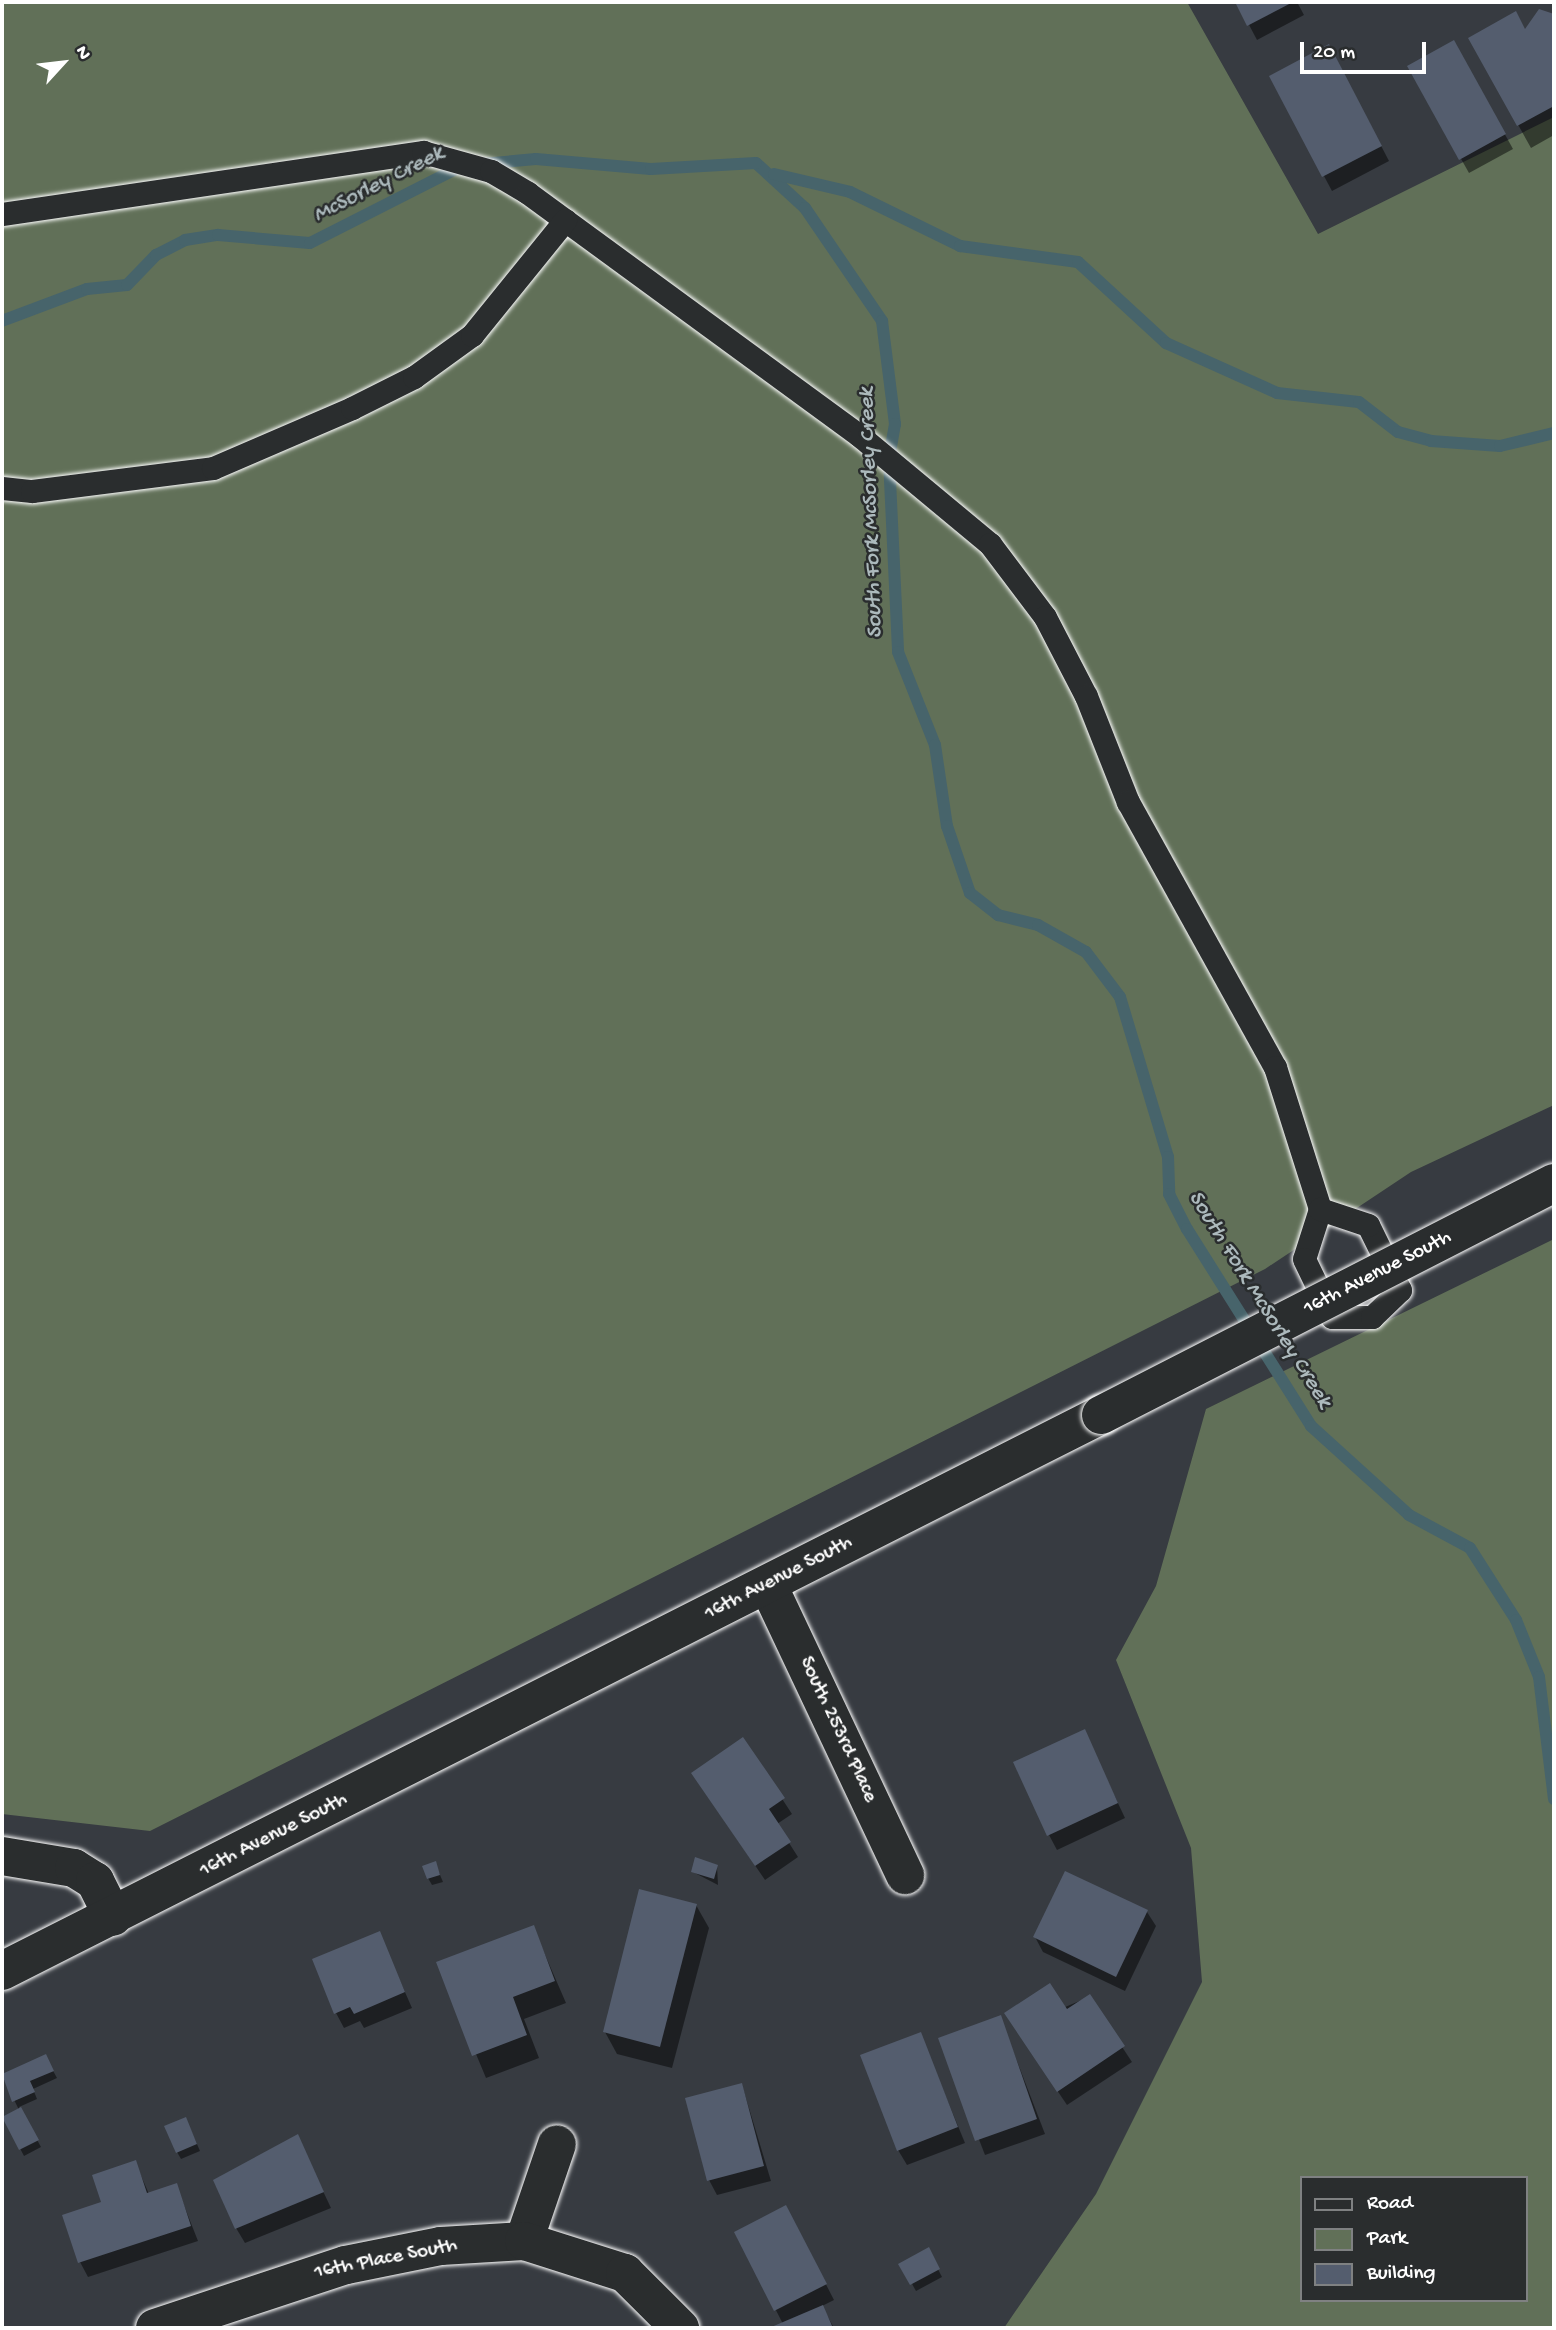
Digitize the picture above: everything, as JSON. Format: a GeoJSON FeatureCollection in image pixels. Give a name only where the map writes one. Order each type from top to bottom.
{"type":"FeatureCollection","features":[{"type":"Feature","properties":{"kind":"main road","name":"16th Avenue South"},"geometry":{"type":"LineString","coordinates":[[2,1971],[768,1585],[1554,1183]]}},
{"type":"Feature","properties":{"kind":"main road","name":"South 253rd Place"},"geometry":{"type":"LineString","coordinates":[[768,1585],[905,1875]]}},
{"type":"Feature","properties":{"kind":"main road"},"geometry":{"type":"LineString","coordinates":[[2,1856],[74,1868],[95,1881],[113,1917]]}},
{"type":"Feature","properties":{"kind":"main road"},"geometry":{"type":"LineString","coordinates":[[557,2144],[524,2241],[625,2273],[680,2328]]}},
{"type":"Feature","properties":{"kind":"main road","name":"16th Place South"},"geometry":{"type":"LineString","coordinates":[[155,2328],[346,2265],[442,2246],[524,2241]]}},
{"type":"Feature","properties":{"kind":"lane"},"geometry":{"type":"LineString","coordinates":[[2,214],[367,157],[437,156],[477,167],[565,220],[904,469],[990,544],[1045,617],[1086,696],[1128,802],[1275,1068],[1320,1209],[1304,1259],[1332,1317],[1372,1317],[1400,1290],[1368,1225],[1320,1209]]}},
{"type":"Feature","properties":{"kind":"lane"},"geometry":{"type":"LineString","coordinates":[[2,488],[32,491],[213,468],[352,408],[414,377],[472,335],[565,220]]}},
{"type":"Feature","properties":{"kind":"green space"},"geometry":{"type":"Polygon","coordinates":[[[2,2],[1187,2],[1318,234],[1554,117],[1554,1105],[1411,1172],[1265,1269],[150,1831],[2,1814],[2,2]]]}},
{"type":"Feature","properties":{"kind":"green space"},"geometry":{"type":"Polygon","coordinates":[[[1554,1239],[1554,2328],[1004,2328],[1096,2194],[1202,1982],[1191,1848],[1116,1660],[1156,1586],[1206,1409],[1554,1239]]]}},
{"type":"Feature","properties":{"kind":"building"},"geometry":{"type":"Polygon","coordinates":[[[1235,2],[1293,2],[1247,26],[1235,2]]]}},
{"type":"Feature","properties":{"kind":"building"},"geometry":{"type":"Polygon","coordinates":[[[1539,9],[1554,14],[1554,106],[1517,126],[1468,38],[1516,11],[1525,29],[1539,9]]]}},
{"type":"Feature","properties":{"kind":"building"},"geometry":{"type":"Polygon","coordinates":[[[1454,40],[1506,134],[1459,160],[1407,66],[1454,40]]]}},
{"type":"Feature","properties":{"kind":"building"},"geometry":{"type":"Polygon","coordinates":[[[1329,44],[1382,146],[1322,177],[1269,76],[1329,44]]]}},
{"type":"Feature","properties":{"kind":"building"},"geometry":{"type":"Polygon","coordinates":[[[1085,1729],[1118,1803],[1047,1836],[1013,1762],[1085,1729]]]}},
{"type":"Feature","properties":{"kind":"building"},"geometry":{"type":"Polygon","coordinates":[[[743,1737],[785,1798],[769,1809],[791,1842],[755,1866],[691,1773],[743,1737]]]}},
{"type":"Feature","properties":{"kind":"building"},"geometry":{"type":"Polygon","coordinates":[[[695,1857],[718,1865],[714,1879],[691,1872],[695,1857]]]}},
{"type":"Feature","properties":{"kind":"building"},"geometry":{"type":"Polygon","coordinates":[[[436,1861],[440,1875],[427,1879],[422,1866],[436,1861]]]}},
{"type":"Feature","properties":{"kind":"building"},"geometry":{"type":"Polygon","coordinates":[[[1065,1871],[1148,1910],[1116,1977],[1033,1937],[1065,1871]]]}},
{"type":"Feature","properties":{"kind":"building"},"geometry":{"type":"Polygon","coordinates":[[[639,1889],[697,1904],[660,2047],[603,2032],[639,1889]]]}},
{"type":"Feature","properties":{"kind":"building"},"geometry":{"type":"Polygon","coordinates":[[[534,1925],[555,1981],[513,1997],[527,2035],[472,2056],[436,1962],[534,1925]]]}},
{"type":"Feature","properties":{"kind":"building"},"geometry":{"type":"Polygon","coordinates":[[[380,1931],[405,1992],[354,2014],[350,2007],[334,2014],[312,1959],[380,1931]]]}},
{"type":"Feature","properties":{"kind":"building"},"geometry":{"type":"Polygon","coordinates":[[[1050,1983],[1067,2009],[1090,1994],[1125,2046],[1057,2092],[1004,2013],[1050,1983]]]}},
{"type":"Feature","properties":{"kind":"building"},"geometry":{"type":"Polygon","coordinates":[[[1001,2015],[1037,2119],[975,2141],[938,2038],[1001,2015]]]}},
{"type":"Feature","properties":{"kind":"building"},"geometry":{"type":"Polygon","coordinates":[[[921,2032],[958,2127],[897,2151],[860,2055],[921,2032]]]}},
{"type":"Feature","properties":{"kind":"building"},"geometry":{"type":"Polygon","coordinates":[[[46,2054],[54,2071],[30,2081],[35,2092],[12,2102],[2,2074],[46,2054]]]}},
{"type":"Feature","properties":{"kind":"building"},"geometry":{"type":"Polygon","coordinates":[[[742,2083],[764,2166],[707,2181],[685,2098],[742,2083]]]}},
{"type":"Feature","properties":{"kind":"building"},"geometry":{"type":"Polygon","coordinates":[[[21,2107],[39,2140],[19,2150],[2,2117],[21,2107]]]}},
{"type":"Feature","properties":{"kind":"building"},"geometry":{"type":"Polygon","coordinates":[[[186,2117],[197,2144],[176,2153],[164,2126],[186,2117]]]}},
{"type":"Feature","properties":{"kind":"building"},"geometry":{"type":"Polygon","coordinates":[[[298,2134],[324,2192],[235,2229],[213,2180],[298,2134]]]}},
{"type":"Feature","properties":{"kind":"building"},"geometry":{"type":"Polygon","coordinates":[[[136,2160],[147,2193],[177,2183],[191,2226],[78,2263],[62,2215],[101,2202],[92,2175],[136,2160]]]}},
{"type":"Feature","properties":{"kind":"building"},"geometry":{"type":"Polygon","coordinates":[[[786,2205],[827,2284],[774,2311],[734,2232],[786,2205]]]}},
{"type":"Feature","properties":{"kind":"building"},"geometry":{"type":"Polygon","coordinates":[[[929,2247],[940,2269],[910,2285],[898,2264],[929,2247]]]}},
{"type":"Feature","properties":{"kind":"building"},"geometry":{"type":"Polygon","coordinates":[[[823,2305],[833,2328],[769,2328],[823,2305]]]}},
{"type":"Feature","properties":{"kind":"waterway","name":"McSorley Creek"},"geometry":{"type":"LineString","coordinates":[[482,164],[536,159],[651,169],[756,163]]}},
{"type":"Feature","properties":{"kind":"waterway","name":"South Fork McSorley Creek"},"geometry":{"type":"LineString","coordinates":[[756,163],[805,208],[882,321],[895,424],[889,459],[898,652],[935,745],[947,826],[970,893],[998,915],[1038,925],[1086,952],[1120,997],[1168,1157],[1169,1194],[1187,1229],[1311,1426],[1409,1515],[1470,1548],[1516,1620],[1539,1677],[1554,1799]]}},
{"type":"Feature","properties":{"kind":"waterway","name":"McSorley Creek"},"geometry":{"type":"LineString","coordinates":[[2,321],[87,289],[127,285],[156,255],[185,240],[218,235],[310,243],[460,167]]}},
{"type":"Feature","properties":{"kind":"waterway"},"geometry":{"type":"LineString","coordinates":[[774,174],[850,192],[960,246],[1078,262],[1166,343],[1277,393],[1359,402],[1398,432],[1431,441],[1500,446],[1554,433]]}}]}
